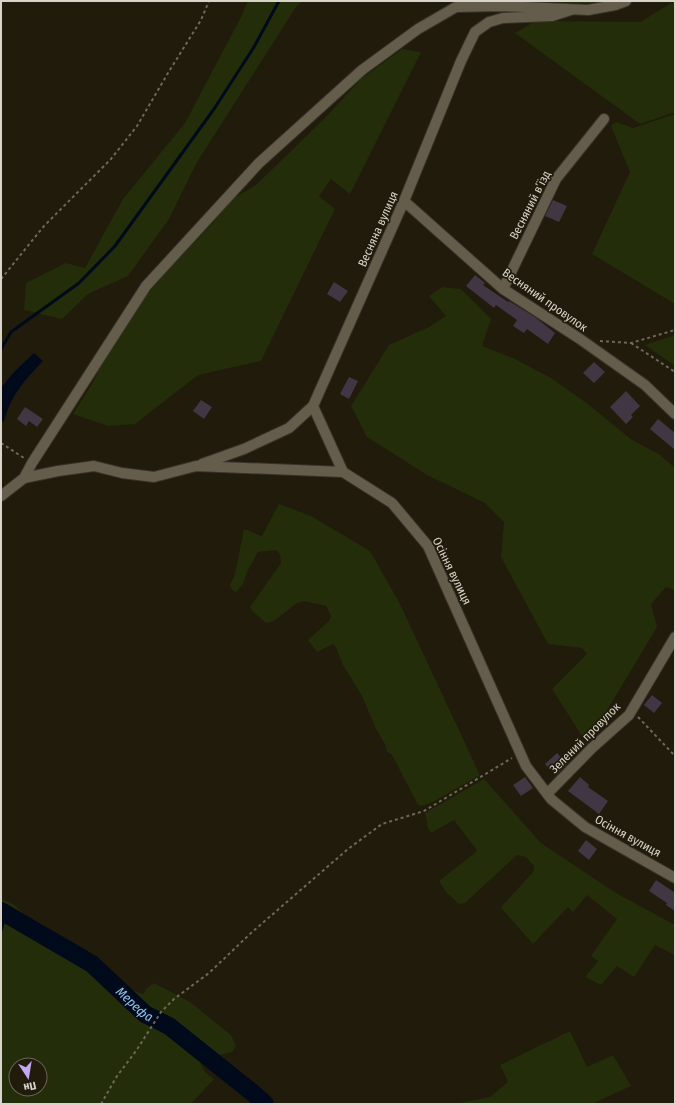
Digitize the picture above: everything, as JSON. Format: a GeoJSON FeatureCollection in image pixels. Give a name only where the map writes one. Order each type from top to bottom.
{"type":"FeatureCollection","features":[{"type":"Feature","properties":{"kind":"street"},"geometry":{"type":"LineString","coordinates":[[1,496],[24,478],[32,463],[146,286],[259,163],[362,70],[455,4],[588,10],[615,5],[626,1]]}},
{"type":"Feature","properties":{"kind":"street","name":"Весняна вулиця"},"geometry":{"type":"LineString","coordinates":[[196,466],[244,450],[289,428],[313,406],[404,201],[461,61],[475,32],[488,22],[503,18],[552,16],[573,9]]}},
{"type":"Feature","properties":{"kind":"street","name":"Весняний в’їзд"},"geometry":{"type":"LineString","coordinates":[[503,289],[556,179],[604,119]]}},
{"type":"Feature","properties":{"kind":"street","name":"Весняний провулок"},"geometry":{"type":"LineString","coordinates":[[404,201],[503,289],[580,339],[645,385],[675,414]]}},
{"type":"Feature","properties":{"kind":"street"},"geometry":{"type":"LineString","coordinates":[[313,406],[343,472]]}},
{"type":"Feature","properties":{"kind":"street","name":"Осіння вулиця"},"geometry":{"type":"LineString","coordinates":[[24,478],[94,466],[122,473],[154,477],[196,466],[343,472],[392,503],[428,546],[526,766],[551,799],[585,827],[675,878]]}},
{"type":"Feature","properties":{"kind":"street","name":"Зелений провулок"},"geometry":{"type":"LineString","coordinates":[[547,794],[592,748],[628,715],[675,637]]}},
{"type":"Feature","properties":{"kind":"path"},"geometry":{"type":"LineString","coordinates":[[1,279],[44,226],[111,159],[137,126],[168,72],[201,20],[209,1]]}},
{"type":"Feature","properties":{"kind":"path"},"geometry":{"type":"LineString","coordinates":[[580,339],[631,343],[675,330]]}},
{"type":"Feature","properties":{"kind":"path"},"geometry":{"type":"LineString","coordinates":[[631,343],[675,372]]}},
{"type":"Feature","properties":{"kind":"path"},"geometry":{"type":"LineString","coordinates":[[1,443],[32,463]]}},
{"type":"Feature","properties":{"kind":"path"},"geometry":{"type":"LineString","coordinates":[[632,710],[675,756]]}},
{"type":"Feature","properties":{"kind":"path"},"geometry":{"type":"LineString","coordinates":[[101,1104],[117,1076],[136,1051],[161,1012],[174,999],[208,973],[250,933],[353,845],[382,824],[424,811],[520,753]]}},
{"type":"Feature","properties":{"kind":"green space"},"geometry":{"type":"Polygon","coordinates":[[[248,1],[302,1],[296,7],[197,162],[169,219],[128,276],[88,294],[62,319],[24,310],[26,283],[66,263],[85,268],[123,199],[185,123],[248,1]]]}},
{"type":"Feature","properties":{"kind":"green space"},"geometry":{"type":"Polygon","coordinates":[[[543,1],[605,1],[585,5],[543,1]]]}},
{"type":"Feature","properties":{"kind":"green space"},"geometry":{"type":"Polygon","coordinates":[[[675,1],[675,112],[640,124],[515,33],[535,21],[640,22],[675,1]]]}},
{"type":"Feature","properties":{"kind":"green space"},"geometry":{"type":"Polygon","coordinates":[[[402,49],[421,52],[350,194],[331,179],[319,196],[335,209],[261,361],[198,375],[135,424],[108,426],[73,414],[92,384],[107,354],[136,308],[165,273],[213,223],[229,201],[256,185],[324,119],[361,79],[402,49]]]}},
{"type":"Feature","properties":{"kind":"green space"},"geometry":{"type":"Polygon","coordinates":[[[675,114],[675,304],[592,254],[630,172],[611,126],[616,122],[633,128],[675,114]]]}},
{"type":"Feature","properties":{"kind":"green space"},"geometry":{"type":"Polygon","coordinates":[[[442,287],[461,289],[491,319],[482,346],[515,359],[551,378],[588,404],[632,440],[659,454],[675,468],[675,590],[666,587],[651,604],[657,627],[587,744],[552,689],[587,654],[582,648],[548,644],[501,557],[504,522],[485,503],[427,475],[367,437],[351,406],[389,345],[429,327],[446,316],[429,296],[442,287]]]}},
{"type":"Feature","properties":{"kind":"green space"},"geometry":{"type":"Polygon","coordinates":[[[675,335],[675,366],[645,345],[675,335]]]}},
{"type":"Feature","properties":{"kind":"green space"},"geometry":{"type":"Polygon","coordinates":[[[279,504],[311,516],[370,551],[400,604],[480,775],[433,802],[421,806],[418,805],[392,755],[387,752],[385,744],[376,729],[362,696],[343,665],[336,648],[333,644],[317,652],[308,640],[329,621],[331,616],[326,606],[304,601],[297,603],[274,621],[266,623],[253,612],[250,607],[281,563],[280,554],[276,550],[258,552],[247,572],[243,584],[236,592],[232,590],[230,585],[235,574],[244,529],[262,536],[279,504]]]}},
{"type":"Feature","properties":{"kind":"green space"},"geometry":{"type":"Polygon","coordinates":[[[484,779],[541,843],[616,893],[675,925],[675,955],[655,945],[634,977],[617,966],[601,985],[585,977],[598,961],[591,956],[617,919],[587,895],[573,912],[568,907],[533,944],[502,909],[502,906],[534,871],[534,866],[526,857],[517,855],[465,903],[459,904],[446,892],[439,881],[476,852],[476,849],[454,820],[431,833],[428,828],[425,813],[484,779]]]}},
{"type":"Feature","properties":{"kind":"green space"},"geometry":{"type":"Polygon","coordinates":[[[1,899],[13,904],[26,916],[42,924],[67,947],[78,950],[122,988],[144,994],[146,989],[154,983],[190,1002],[231,1035],[236,1046],[232,1052],[221,1055],[204,1053],[199,1056],[200,1063],[208,1074],[214,1079],[191,1104],[1,1104],[1,899]]]}},
{"type":"Feature","properties":{"kind":"green space"},"geometry":{"type":"Polygon","coordinates":[[[570,1031],[587,1067],[613,1055],[631,1086],[592,1104],[455,1104],[490,1097],[508,1082],[500,1065],[570,1031]]]}},
{"type":"Feature","properties":{"kind":"water"},"geometry":{"type":"Polygon","coordinates":[[[34,353],[43,361],[24,382],[14,396],[4,422],[1,420],[1,388],[13,373],[34,353]]]}},
{"type":"Feature","properties":{"kind":"building"},"geometry":{"type":"Polygon","coordinates":[[[553,200],[567,206],[559,222],[545,216],[553,200]]]}},
{"type":"Feature","properties":{"kind":"building"},"geometry":{"type":"Polygon","coordinates":[[[475,275],[485,283],[483,285],[508,302],[509,301],[535,317],[555,333],[548,344],[527,329],[524,333],[513,326],[517,320],[496,305],[494,308],[466,286],[475,275]]]}},
{"type":"Feature","properties":{"kind":"building"},"geometry":{"type":"Polygon","coordinates":[[[334,282],[348,291],[340,302],[327,294],[334,282]]]}},
{"type":"Feature","properties":{"kind":"building"},"geometry":{"type":"Polygon","coordinates":[[[594,362],[605,372],[594,383],[583,373],[594,362]]]}},
{"type":"Feature","properties":{"kind":"building"},"geometry":{"type":"Polygon","coordinates":[[[349,377],[358,381],[349,399],[340,394],[349,377]]]}},
{"type":"Feature","properties":{"kind":"building"},"geometry":{"type":"Polygon","coordinates":[[[626,391],[640,406],[631,415],[633,417],[626,424],[610,407],[626,391]]]}},
{"type":"Feature","properties":{"kind":"building"},"geometry":{"type":"Polygon","coordinates":[[[201,400],[212,407],[204,419],[193,411],[201,400]]]}},
{"type":"Feature","properties":{"kind":"building"},"geometry":{"type":"Polygon","coordinates":[[[25,407],[43,419],[37,427],[29,421],[26,426],[17,419],[25,407]]]}},
{"type":"Feature","properties":{"kind":"building"},"geometry":{"type":"Polygon","coordinates":[[[658,419],[675,433],[675,450],[650,429],[658,419]]]}},
{"type":"Feature","properties":{"kind":"building"},"geometry":{"type":"Polygon","coordinates":[[[652,695],[662,703],[654,713],[644,705],[652,695]]]}},
{"type":"Feature","properties":{"kind":"building"},"geometry":{"type":"Polygon","coordinates":[[[557,753],[567,764],[556,775],[545,764],[557,753]]]}},
{"type":"Feature","properties":{"kind":"building"},"geometry":{"type":"Polygon","coordinates":[[[525,777],[533,788],[521,796],[513,785],[525,777]]]}},
{"type":"Feature","properties":{"kind":"building"},"geometry":{"type":"Polygon","coordinates":[[[580,777],[589,785],[588,787],[608,801],[599,814],[568,791],[580,777]]]}},
{"type":"Feature","properties":{"kind":"building"},"geometry":{"type":"Polygon","coordinates":[[[586,840],[597,849],[589,860],[578,851],[586,840]]]}},
{"type":"Feature","properties":{"kind":"building"},"geometry":{"type":"Polygon","coordinates":[[[656,880],[674,892],[675,891],[675,911],[666,905],[667,903],[649,891],[656,880]]]}},
{"type":"Feature","properties":{"kind":"waterway"},"geometry":{"type":"LineString","coordinates":[[1,349],[11,332],[79,283],[115,246],[214,109],[254,47],[279,1]]}},
{"type":"Feature","properties":{"kind":"waterway","name":"Мерефа"},"geometry":{"type":"LineString","coordinates":[[1,911],[92,964],[145,1014],[169,1026],[265,1104]]}},
{"type":"Feature","properties":{"kind":"waterway"},"geometry":{"type":"LineString","coordinates":[[1,930],[6,914]]}}]}
